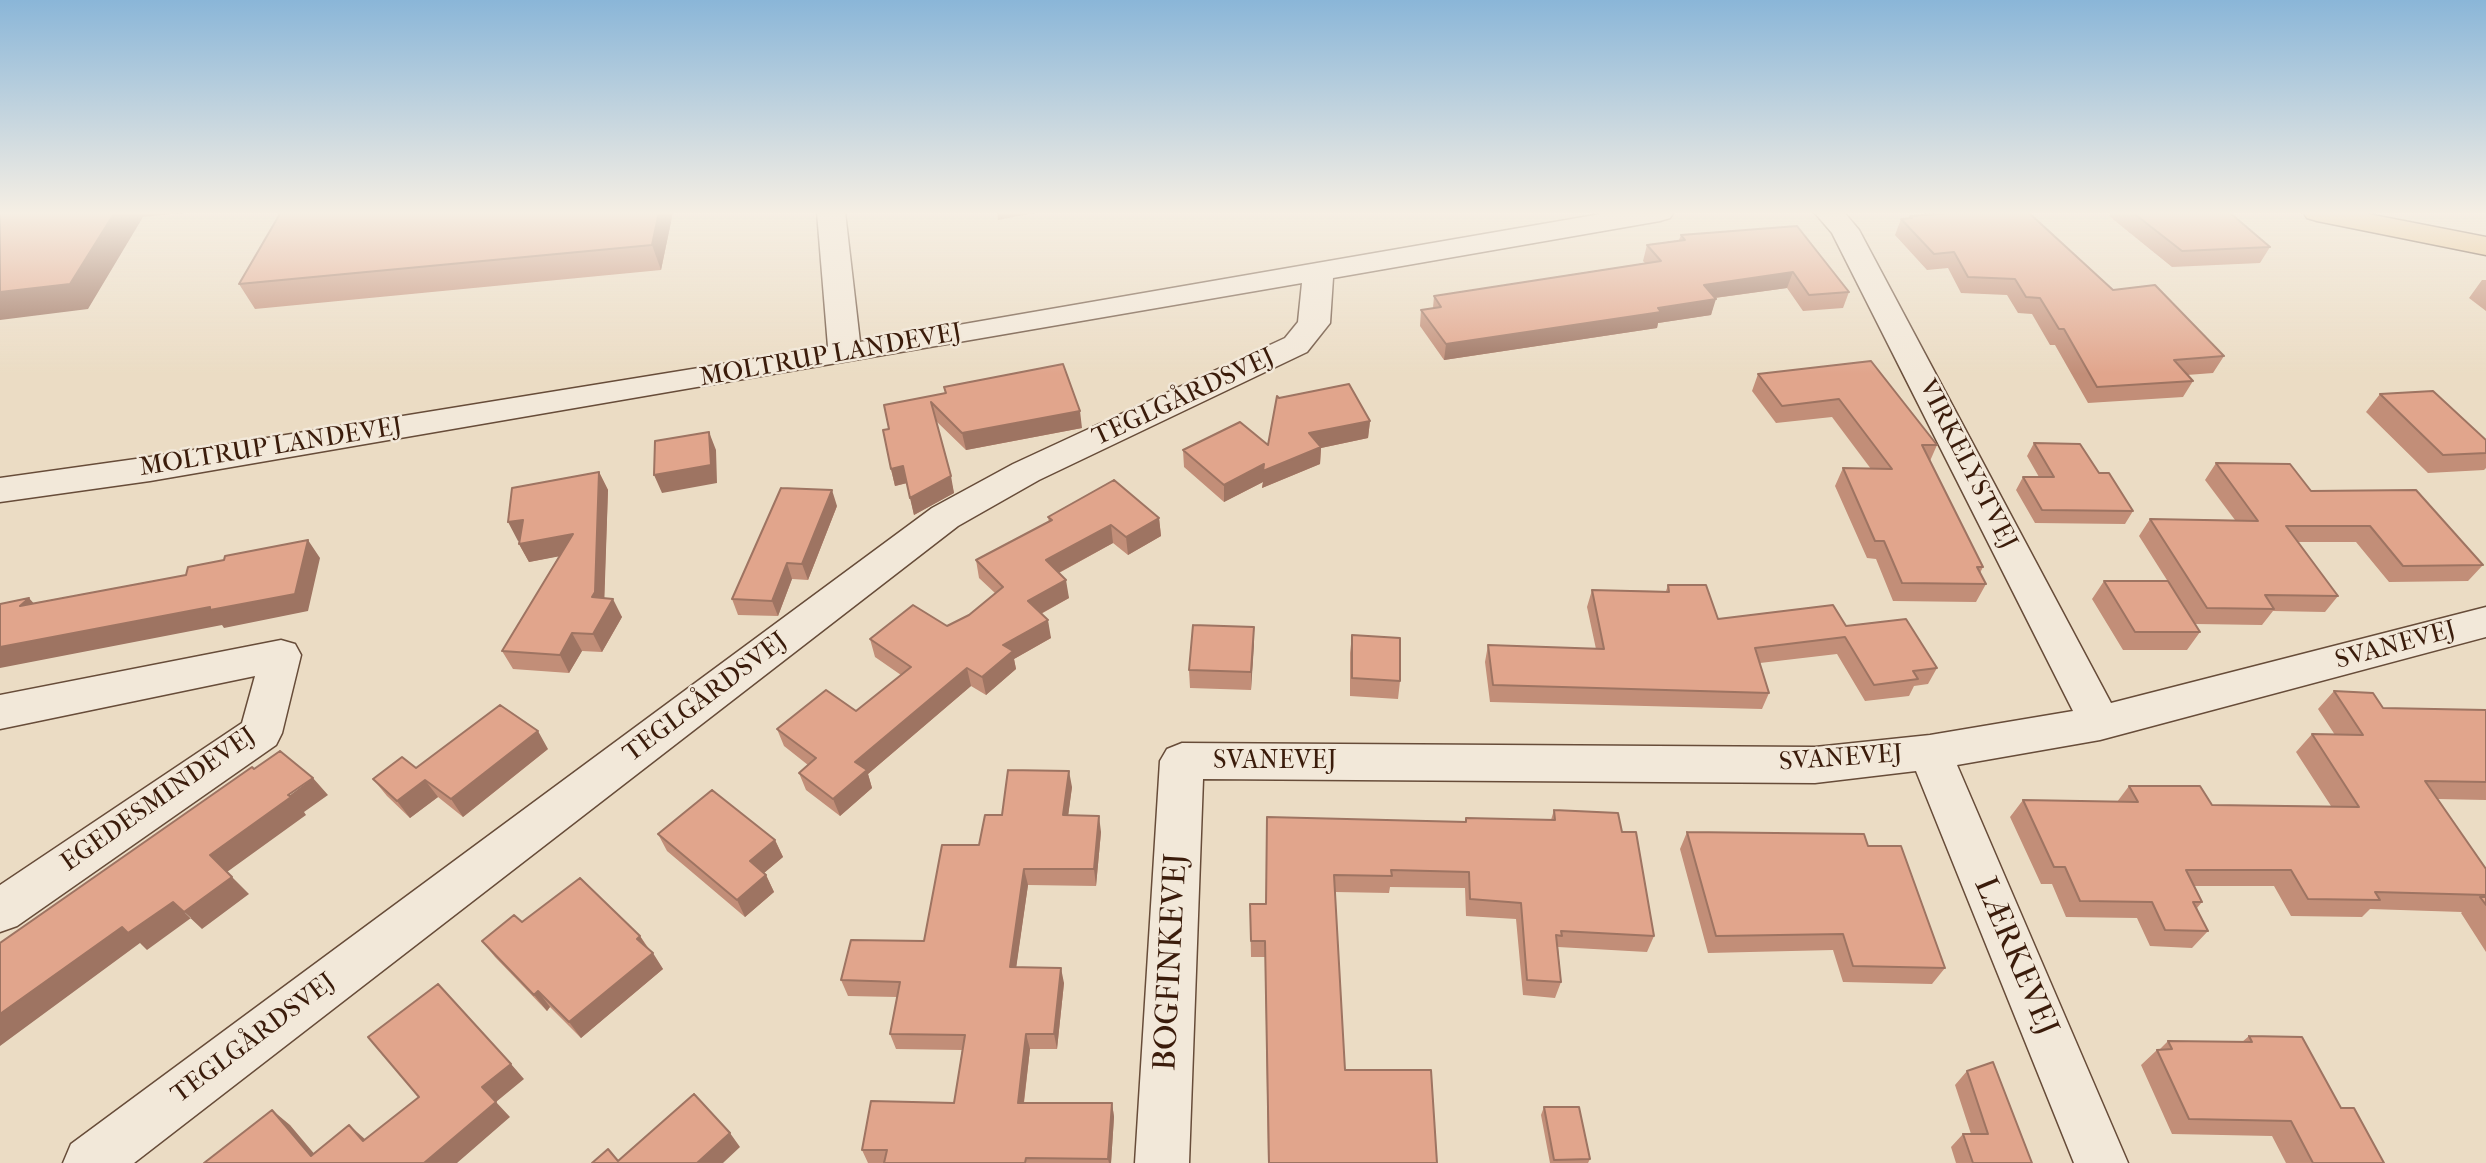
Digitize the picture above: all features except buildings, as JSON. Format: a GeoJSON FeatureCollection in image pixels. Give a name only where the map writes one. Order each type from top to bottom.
{"type":"FeatureCollection","features":[{"type":"Feature","properties":{"kind":"street"},"geometry":{"type":"LineString","coordinates":[[836,266],[845,354]]}},
{"type":"Feature","properties":{"kind":"street","name":"MOLTRUP LANDEVEJ"},"geometry":{"type":"LineString","coordinates":[[0,490],[150,469],[845,354],[1340,266]]}},
{"type":"Feature","properties":{"kind":"street","name":"VIRKELYSTVEJ"},"geometry":{"type":"LineString","coordinates":[[1864,266],[2100,723]]}},
{"type":"Feature","properties":{"kind":"street","name":"TEGLGÅRDSVEJ"},"geometry":{"type":"LineString","coordinates":[[90,1163],[946,517],[1026,472],[1296,345],[1314,323],[1318,270]]}},
{"type":"Feature","properties":{"kind":"street","name":"SVANEVEJ"},"geometry":{"type":"LineString","coordinates":[[1182,761],[1815,765],[1930,752],[2100,723],[2486,622]]}},
{"type":"Feature","properties":{"kind":"street","name":"EGEDESMINDEVEJ"},"geometry":{"type":"LineString","coordinates":[[0,712],[281,655],[261,733],[0,911]]}},
{"type":"Feature","properties":{"kind":"street","name":"LÆRKEVEJ"},"geometry":{"type":"LineString","coordinates":[[1930,752],[2101,1163]]}},
{"type":"Feature","properties":{"kind":"street","name":"BOGFINKEVEJ"},"geometry":{"type":"LineString","coordinates":[[1162,1163],[1182,761]]}}]}
